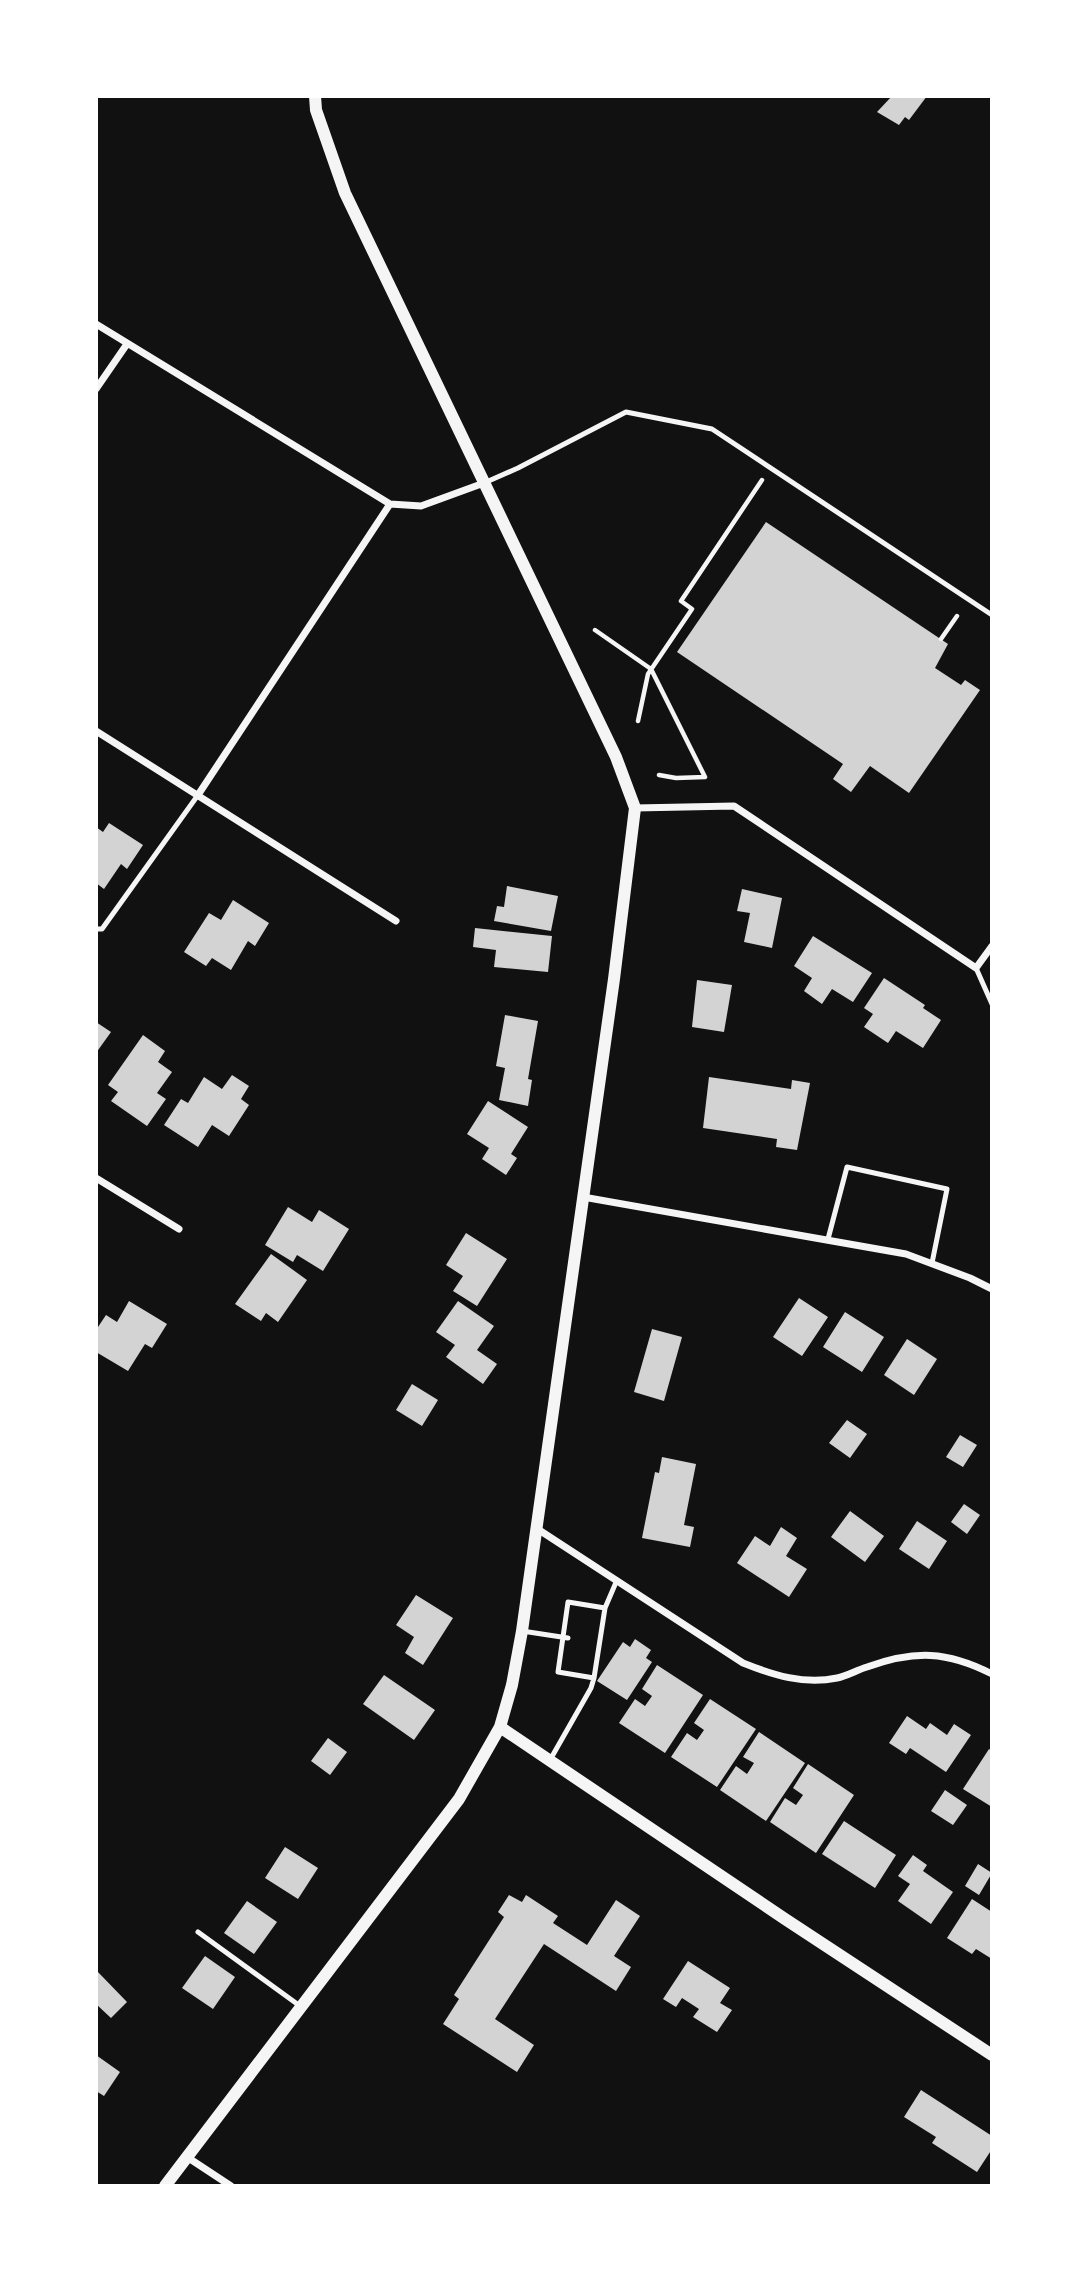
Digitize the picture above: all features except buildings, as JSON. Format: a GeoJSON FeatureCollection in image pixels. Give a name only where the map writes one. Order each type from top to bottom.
{"type":"FeatureCollection","features":[{"type":"Feature","properties":{"kind":"street"},"geometry":{"type":"LineString","coordinates":[[165,2186],[460,1799],[500,1727],[512,1685],[522,1631],[635,808],[616,757],[345,193],[316,110],[315,96]]}},
{"type":"Feature","properties":{"kind":"street"},"geometry":{"type":"LineString","coordinates":[[96,324],[390,504],[421,506],[484,483]]}},
{"type":"Feature","properties":{"kind":"street"},"geometry":{"type":"LineString","coordinates":[[96,389],[127,344]]}},
{"type":"Feature","properties":{"kind":"street"},"geometry":{"type":"LineString","coordinates":[[198,795],[390,504]]}},
{"type":"Feature","properties":{"kind":"street"},"geometry":{"type":"LineString","coordinates":[[96,731],[397,921]]}},
{"type":"Feature","properties":{"kind":"street"},"geometry":{"type":"LineString","coordinates":[[635,808],[734,806],[976,968],[992,946]]}},
{"type":"Feature","properties":{"kind":"street"},"geometry":{"type":"LineString","coordinates":[[96,1178],[179,1229]]}},
{"type":"Feature","properties":{"kind":"street"},"geometry":{"type":"LineString","coordinates":[[583,1197],[828,1238],[906,1254],[992,1289]]}},
{"type":"Feature","properties":{"kind":"street"},"geometry":{"type":"LineString","coordinates":[[535,1528],[743,1663],[773,1675],[806,1681],[838,1678],[900,1657],[932,1654],[966,1661],[992,1674]]}},
{"type":"Feature","properties":{"kind":"street"},"geometry":{"type":"LineString","coordinates":[[500,1727],[992,2055]]}},
{"type":"Feature","properties":{"kind":"street"},"geometry":{"type":"LineString","coordinates":[[187,2157],[231,2186]]}},
{"type":"Feature","properties":{"kind":"lane"},"geometry":{"type":"LineString","coordinates":[[484,483],[626,412],[712,429],[992,615]]}},
{"type":"Feature","properties":{"kind":"lane"},"geometry":{"type":"LineString","coordinates":[[96,929],[102,929],[198,795]]}},
{"type":"Feature","properties":{"kind":"lane"},"geometry":{"type":"LineString","coordinates":[[976,968],[992,1004]]}},
{"type":"Feature","properties":{"kind":"lane"},"geometry":{"type":"LineString","coordinates":[[828,1238],[847,1167],[947,1189],[932,1263]]}},
{"type":"Feature","properties":{"kind":"lane"},"geometry":{"type":"LineString","coordinates":[[550,1760],[592,1688],[597,1644],[605,1608],[617,1580]]}},
{"type":"Feature","properties":{"kind":"lane"},"geometry":{"type":"LineString","coordinates":[[594,1678],[558,1672],[566,1638],[568,1602],[605,1608]]}},
{"type":"Feature","properties":{"kind":"lane"},"geometry":{"type":"LineString","coordinates":[[522,1631],[566,1638]]}},
{"type":"Feature","properties":{"kind":"lane"},"geometry":{"type":"LineString","coordinates":[[198,1932],[302,2007]]}},
{"type":"Feature","properties":{"kind":"path"},"geometry":{"type":"LineString","coordinates":[[638,721],[648,674],[692,609],[681,601],[771,468]]}},
{"type":"Feature","properties":{"kind":"path"},"geometry":{"type":"LineString","coordinates":[[941,639],[957,615]]}},
{"type":"Feature","properties":{"kind":"path"},"geometry":{"type":"LineString","coordinates":[[596,631],[651,669],[705,777],[676,778],[659,775]]}}]}
